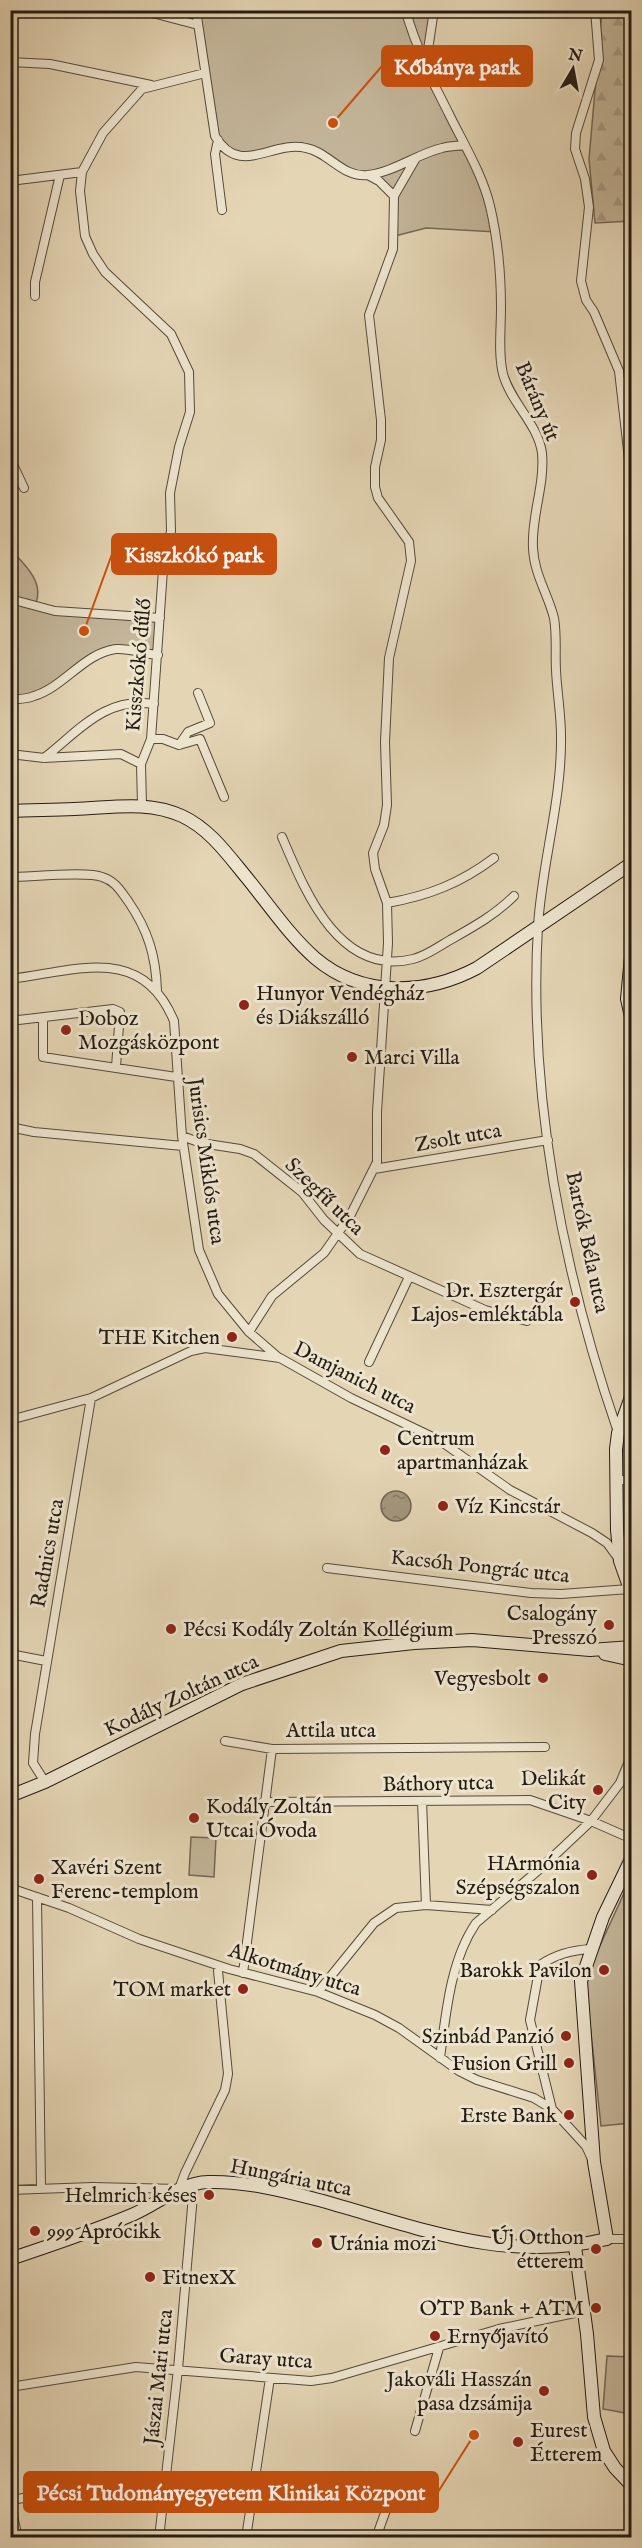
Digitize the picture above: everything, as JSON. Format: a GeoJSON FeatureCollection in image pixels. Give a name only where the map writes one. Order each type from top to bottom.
{"type":"FeatureCollection","features":[{"type":"Feature","properties":{"kind":"street"},"geometry":{"type":"LineString","coordinates":[[141,10],[198,25]]}},
{"type":"Feature","properties":{"kind":"street"},"geometry":{"type":"LineString","coordinates":[[196,10],[215,136],[222,147],[234,155],[246,157],[284,148],[306,147],[319,152],[345,171],[368,175],[379,181],[394,196]]}},
{"type":"Feature","properties":{"kind":"street","name":"Bárány út"},"geometry":{"type":"LineString","coordinates":[[405,10],[426,64],[484,185],[499,245],[503,374],[534,430],[542,450],[541,491],[532,531],[533,555],[554,619],[561,737],[550,850],[541,888],[538,926]]}},
{"type":"Feature","properties":{"kind":"street"},"geometry":{"type":"LineString","coordinates":[[426,64],[434,10]]}},
{"type":"Feature","properties":{"kind":"street"},"geometry":{"type":"LineString","coordinates":[[595,10],[599,60],[576,133],[575,149],[585,179],[589,207],[582,281],[586,300],[594,312],[619,371],[632,486]]}},
{"type":"Feature","properties":{"kind":"street"},"geometry":{"type":"LineString","coordinates":[[10,62],[50,64],[151,85]]}},
{"type":"Feature","properties":{"kind":"street"},"geometry":{"type":"LineString","coordinates":[[10,181],[82,172],[103,133],[142,89],[205,73]]}},
{"type":"Feature","properties":{"kind":"street"},"geometry":{"type":"LineString","coordinates":[[218,140],[215,154],[222,210]]}},
{"type":"Feature","properties":{"kind":"street"},"geometry":{"type":"LineString","coordinates":[[368,175],[442,148],[465,145]]}},
{"type":"Feature","properties":{"kind":"street"},"geometry":{"type":"LineString","coordinates":[[249,1332],[272,1296],[324,1253],[350,1216],[377,1162],[377,1112],[387,961],[387,903],[375,868],[373,853],[384,825],[387,805],[385,742],[388,657],[411,561],[411,550],[409,542],[378,498],[375,487],[381,420],[369,315],[393,249],[394,196],[416,158]]}},
{"type":"Feature","properties":{"kind":"street","name":"Kisszkókó dűlő"},"geometry":{"type":"LineString","coordinates":[[82,172],[81,218],[85,236],[93,254],[105,272],[171,334],[189,372],[190,412],[173,474],[171,531],[163,570],[151,739],[141,764],[142,805]]}},
{"type":"Feature","properties":{"kind":"street"},"geometry":{"type":"LineString","coordinates":[[35,296],[35,282],[60,175]]}},
{"type":"Feature","properties":{"kind":"street"},"geometry":{"type":"LineString","coordinates":[[10,458],[24,488]]}},
{"type":"Feature","properties":{"kind":"street"},"geometry":{"type":"LineString","coordinates":[[10,599],[55,611],[160,618]]}},
{"type":"Feature","properties":{"kind":"street"},"geometry":{"type":"LineString","coordinates":[[10,700],[33,697],[46,691],[93,658],[108,651],[131,649],[158,655]]}},
{"type":"Feature","properties":{"kind":"street"},"geometry":{"type":"LineString","coordinates":[[179,745],[188,732],[210,723],[198,693]]}},
{"type":"Feature","properties":{"kind":"street"},"geometry":{"type":"LineString","coordinates":[[44,758],[88,720],[105,710],[143,703],[154,704]]}},
{"type":"Feature","properties":{"kind":"street"},"geometry":{"type":"LineString","coordinates":[[151,739],[164,739],[179,745],[200,738],[224,797]]}},
{"type":"Feature","properties":{"kind":"street"},"geometry":{"type":"LineString","coordinates":[[10,754],[44,758],[121,754],[141,764]]}},
{"type":"Feature","properties":{"kind":"street"},"geometry":{"type":"LineString","coordinates":[[10,811],[142,805],[167,810],[184,817],[218,842],[299,942],[317,959],[351,979],[385,988],[416,988],[459,978],[501,954],[538,926],[632,863]]}},
{"type":"Feature","properties":{"kind":"street"},"geometry":{"type":"LineString","coordinates":[[282,837],[301,882],[318,911],[342,940],[355,952],[387,961],[415,958],[434,950],[486,920],[514,896]]}},
{"type":"Feature","properties":{"kind":"street"},"geometry":{"type":"LineString","coordinates":[[387,903],[413,898],[457,883],[494,858]]}},
{"type":"Feature","properties":{"kind":"street"},"geometry":{"type":"LineString","coordinates":[[10,877],[100,875],[116,883],[141,920],[149,939],[155,963],[157,991]]}},
{"type":"Feature","properties":{"kind":"street","name":"Bartók Béla utca"},"geometry":{"type":"LineString","coordinates":[[538,926],[536,1008],[539,1064],[558,1214],[586,1325],[618,1433],[616,1480],[620,1561],[630,1592]]}},
{"type":"Feature","properties":{"kind":"street"},"geometry":{"type":"LineString","coordinates":[[632,946],[627,999],[632,1021]]}},
{"type":"Feature","properties":{"kind":"street","name":"Jurisics Miklós utca"},"geometry":{"type":"LineString","coordinates":[[10,979],[100,967],[127,970],[145,980],[167,1005],[174,1021],[176,1077],[183,1146],[199,1250],[218,1294],[249,1332],[280,1358]]}},
{"type":"Feature","properties":{"kind":"street"},"geometry":{"type":"LineString","coordinates":[[10,1021],[95,1010],[113,1009],[120,1012],[116,1067]]}},
{"type":"Feature","properties":{"kind":"street"},"geometry":{"type":"LineString","coordinates":[[43,1017],[43,1057],[176,1077]]}},
{"type":"Feature","properties":{"kind":"street"},"geometry":{"type":"LineString","coordinates":[[10,1127],[34,1132],[183,1146]]}},
{"type":"Feature","properties":{"kind":"street","name":"Szegfű utca"},"geometry":{"type":"LineString","coordinates":[[182,1136],[201,1143],[240,1149],[254,1154],[302,1192],[337,1234],[360,1254],[486,1310],[527,1321]]}},
{"type":"Feature","properties":{"kind":"street","name":"Zsolt utca"},"geometry":{"type":"LineString","coordinates":[[374,1169],[548,1140]]}},
{"type":"Feature","properties":{"kind":"street"},"geometry":{"type":"LineString","coordinates":[[369,1362],[409,1277]]}},
{"type":"Feature","properties":{"kind":"street","name":"Damjanich utca"},"geometry":{"type":"LineString","coordinates":[[10,1420],[91,1398],[191,1351],[205,1348],[280,1358],[351,1398],[439,1440],[510,1490],[607,1543],[620,1561]]}},
{"type":"Feature","properties":{"kind":"street"},"geometry":{"type":"LineString","coordinates":[[618,1433],[632,1394]]}},
{"type":"Feature","properties":{"kind":"street","name":"Radnics utca"},"geometry":{"type":"LineString","coordinates":[[45,1782],[33,1764],[46,1660],[91,1398]]}},
{"type":"Feature","properties":{"kind":"street"},"geometry":{"type":"LineString","coordinates":[[616,1480],[632,1480]]}},
{"type":"Feature","properties":{"kind":"street","name":"Kacsóh Pongrác utca"},"geometry":{"type":"LineString","coordinates":[[327,1568],[550,1594],[630,1592]]}},
{"type":"Feature","properties":{"kind":"street","name":"Kodály Zoltán utca"},"geometry":{"type":"LineString","coordinates":[[11,1795],[45,1782],[242,1684],[341,1651],[414,1643],[472,1640],[590,1650],[632,1660]]}},
{"type":"Feature","properties":{"kind":"street","name":"Kodály Zoltán utca"},"geometry":{"type":"LineString","coordinates":[[590,1650],[632,1647]]}},
{"type":"Feature","properties":{"kind":"street"},"geometry":{"type":"LineString","coordinates":[[10,1654],[46,1660]]}},
{"type":"Feature","properties":{"kind":"street"},"geometry":{"type":"LineString","coordinates":[[225,1742],[272,1749]]}},
{"type":"Feature","properties":{"kind":"street","name":"Attila utca"},"geometry":{"type":"LineString","coordinates":[[243,1973],[263,1802],[272,1749],[545,1747]]}},
{"type":"Feature","properties":{"kind":"street"},"geometry":{"type":"LineString","coordinates":[[440,2058],[455,1972],[465,1942],[476,1923],[591,1821],[620,1783],[632,1754]]}},
{"type":"Feature","properties":{"kind":"street","name":"Báthory utca"},"geometry":{"type":"LineString","coordinates":[[263,1802],[530,1800],[591,1821],[632,1839]]}},
{"type":"Feature","properties":{"kind":"street"},"geometry":{"type":"LineString","coordinates":[[422,1801],[426,1905]]}},
{"type":"Feature","properties":{"kind":"street"},"geometry":{"type":"LineString","coordinates":[[594,2162],[581,1981],[603,1917],[632,1857]]}},
{"type":"Feature","properties":{"kind":"street","name":"Alkotmány utca"},"geometry":{"type":"LineString","coordinates":[[10,1888],[38,1897],[139,1939],[243,1973],[318,1992],[399,2028],[440,2058],[477,2080],[534,2098],[552,2109],[586,2146],[594,2162],[607,2239]]}},
{"type":"Feature","properties":{"kind":"street"},"geometry":{"type":"LineString","coordinates":[[38,1897],[40,2188]]}},
{"type":"Feature","properties":{"kind":"street"},"geometry":{"type":"LineString","coordinates":[[318,1992],[374,1923],[396,1908],[426,1905],[492,1910]]}},
{"type":"Feature","properties":{"kind":"street"},"geometry":{"type":"LineString","coordinates":[[552,2109],[530,2020],[535,1983],[540,1965],[547,1960],[576,1950],[591,1949]]}},
{"type":"Feature","properties":{"kind":"street"},"geometry":{"type":"LineString","coordinates":[[10,2190],[40,2188],[179,2189],[184,2173],[225,2090],[228,2074],[218,1971],[220,1966]]}},
{"type":"Feature","properties":{"kind":"street","name":"Hungária utca"},"geometry":{"type":"LineString","coordinates":[[10,2259],[135,2213],[179,2189],[194,2184],[225,2182],[297,2195],[451,2238],[509,2247],[575,2247],[607,2239]]}},
{"type":"Feature","properties":{"kind":"street","name":"Jászai Mari utca"},"geometry":{"type":"LineString","coordinates":[[159,2538],[178,2369],[194,2184]]}},
{"type":"Feature","properties":{"kind":"street"},"geometry":{"type":"LineString","coordinates":[[607,2239],[632,2239]]}},
{"type":"Feature","properties":{"kind":"street"},"geometry":{"type":"LineString","coordinates":[[575,2247],[584,2311],[594,2417],[604,2451],[615,2468],[632,2486]]}},
{"type":"Feature","properties":{"kind":"street","name":"Garay utca"},"geometry":{"type":"LineString","coordinates":[[10,2387],[118,2369],[178,2369],[311,2380],[332,2378],[499,2329],[584,2311]]}},
{"type":"Feature","properties":{"kind":"street"},"geometry":{"type":"LineString","coordinates":[[415,2431],[439,2348]]}},
{"type":"Feature","properties":{"kind":"street"},"geometry":{"type":"LineString","coordinates":[[246,2538],[270,2378]]}},
{"type":"Feature","properties":{"kind":"street"},"geometry":{"type":"LineString","coordinates":[[18,2538],[10,2501],[131,2482],[253,2496]]}},
{"type":"Feature","properties":{"kind":"street"},"geometry":{"type":"LineString","coordinates":[[376,2538],[386,2510]]}},
{"type":"Feature","properties":{"kind":"green space"},"geometry":{"type":"Polygon","coordinates":[[[196,11],[434,11],[426,64],[465,145],[496,232],[426,228],[395,236],[394,197],[379,181],[345,171],[305,147],[234,155],[215,136],[196,11]]]}},
{"type":"Feature","properties":{"kind":"green space"},"geometry":{"type":"Polygon","coordinates":[[[602,11],[631,11],[631,221],[595,223],[589,159],[602,11]]]}},
{"type":"Feature","properties":{"kind":"green space"},"geometry":{"type":"Polygon","coordinates":[[[10,549],[35,580],[38,595],[36,603],[55,608],[158,615],[156,653],[115,647],[45,689],[11,697],[10,549]]]}},
{"type":"Feature","properties":{"kind":"green space"},"geometry":{"type":"Polygon","coordinates":[[[191,1837],[216,1838],[214,1877],[189,1875],[191,1837]]]}},
{"type":"Feature","properties":{"kind":"green space"},"geometry":{"type":"Polygon","coordinates":[[[631,1878],[631,2123],[601,2126],[586,1987],[592,1963],[631,1878]]]}},
{"type":"Feature","properties":{"kind":"green space"},"geometry":{"type":"Polygon","coordinates":[[[607,2356],[631,2357],[631,2414],[603,2409],[607,2356]]]}},
{"type":"Feature","properties":{"kind":"water"},"geometry":{"type":"Polygon","coordinates":[[[396,1491],[407,1495],[411,1506],[407,1517],[396,1521],[385,1517],[381,1506],[385,1495],[396,1491]]]}},
{"type":"Feature","properties":{"kind":"place","name":"Kőbánya park"},"geometry":{"type":"Point","coordinates":[333,123]}},
{"type":"Feature","properties":{"kind":"place","name":"Kisszkókó park"},"geometry":{"type":"Point","coordinates":[84,631]}},
{"type":"Feature","properties":{"kind":"place","name":"Hunyor Vendégház és Diákszálló"},"geometry":{"type":"Point","coordinates":[244,1005]}},
{"type":"Feature","properties":{"kind":"place","name":"Doboz Mozgásközpont"},"geometry":{"type":"Point","coordinates":[66,1030]}},
{"type":"Feature","properties":{"kind":"place","name":"Marci Villa"},"geometry":{"type":"Point","coordinates":[352,1057]}},
{"type":"Feature","properties":{"kind":"place","name":"Dr. Esztergár Lajos-emléktábla"},"geometry":{"type":"Point","coordinates":[575,1302]}},
{"type":"Feature","properties":{"kind":"place","name":"THE Kitchen"},"geometry":{"type":"Point","coordinates":[232,1337]}},
{"type":"Feature","properties":{"kind":"place","name":"Centrum apartmanházak"},"geometry":{"type":"Point","coordinates":[385,1450]}},
{"type":"Feature","properties":{"kind":"place","name":"Víz Kincstár"},"geometry":{"type":"Point","coordinates":[443,1506]}},
{"type":"Feature","properties":{"kind":"place","name":"Csalogány Presszó"},"geometry":{"type":"Point","coordinates":[609,1625]}},
{"type":"Feature","properties":{"kind":"place","name":"Pécsi Kodály Zoltán Kollégium"},"geometry":{"type":"Point","coordinates":[171,1629]}},
{"type":"Feature","properties":{"kind":"place","name":"Vegyesbolt"},"geometry":{"type":"Point","coordinates":[543,1678]}},
{"type":"Feature","properties":{"kind":"place","name":"Delikát City"},"geometry":{"type":"Point","coordinates":[598,1790]}},
{"type":"Feature","properties":{"kind":"place","name":"Kodály Zoltán Utcai Óvoda"},"geometry":{"type":"Point","coordinates":[194,1818]}},
{"type":"Feature","properties":{"kind":"place","name":"HArmónia Szépségszalon"},"geometry":{"type":"Point","coordinates":[592,1875]}},
{"type":"Feature","properties":{"kind":"place","name":"Xavéri Szent Ferenc-templom"},"geometry":{"type":"Point","coordinates":[39,1879]}},
{"type":"Feature","properties":{"kind":"place","name":"Barokk Pavilon"},"geometry":{"type":"Point","coordinates":[604,1970]}},
{"type":"Feature","properties":{"kind":"place","name":"TOM market"},"geometry":{"type":"Point","coordinates":[243,1989]}},
{"type":"Feature","properties":{"kind":"place","name":"Szinbád Panzió"},"geometry":{"type":"Point","coordinates":[566,2036]}},
{"type":"Feature","properties":{"kind":"place","name":"Fusion Grill"},"geometry":{"type":"Point","coordinates":[569,2063]}},
{"type":"Feature","properties":{"kind":"place","name":"Erste Bank"},"geometry":{"type":"Point","coordinates":[569,2115]}},
{"type":"Feature","properties":{"kind":"place","name":"Helmrich késes"},"geometry":{"type":"Point","coordinates":[209,2195]}},
{"type":"Feature","properties":{"kind":"place","name":"999 Aprócikk"},"geometry":{"type":"Point","coordinates":[35,2231]}},
{"type":"Feature","properties":{"kind":"place","name":"Uránia mozi"},"geometry":{"type":"Point","coordinates":[317,2243]}},
{"type":"Feature","properties":{"kind":"place","name":"Új Otthon étterem"},"geometry":{"type":"Point","coordinates":[596,2249]}},
{"type":"Feature","properties":{"kind":"place","name":"FitnexX"},"geometry":{"type":"Point","coordinates":[150,2277]}},
{"type":"Feature","properties":{"kind":"place","name":"OTP Bank + ATM"},"geometry":{"type":"Point","coordinates":[596,2308]}},
{"type":"Feature","properties":{"kind":"place","name":"Ernyőjavító"},"geometry":{"type":"Point","coordinates":[435,2336]}},
{"type":"Feature","properties":{"kind":"place","name":"Jakováli Hasszán pasa dzsámija"},"geometry":{"type":"Point","coordinates":[544,2391]}},
{"type":"Feature","properties":{"kind":"place","name":"Pécsi Tudományegyetem Klinikai Központ"},"geometry":{"type":"Point","coordinates":[474,2435]}},
{"type":"Feature","properties":{"kind":"place","name":"Eurest Étterem"},"geometry":{"type":"Point","coordinates":[518,2442]}}]}
